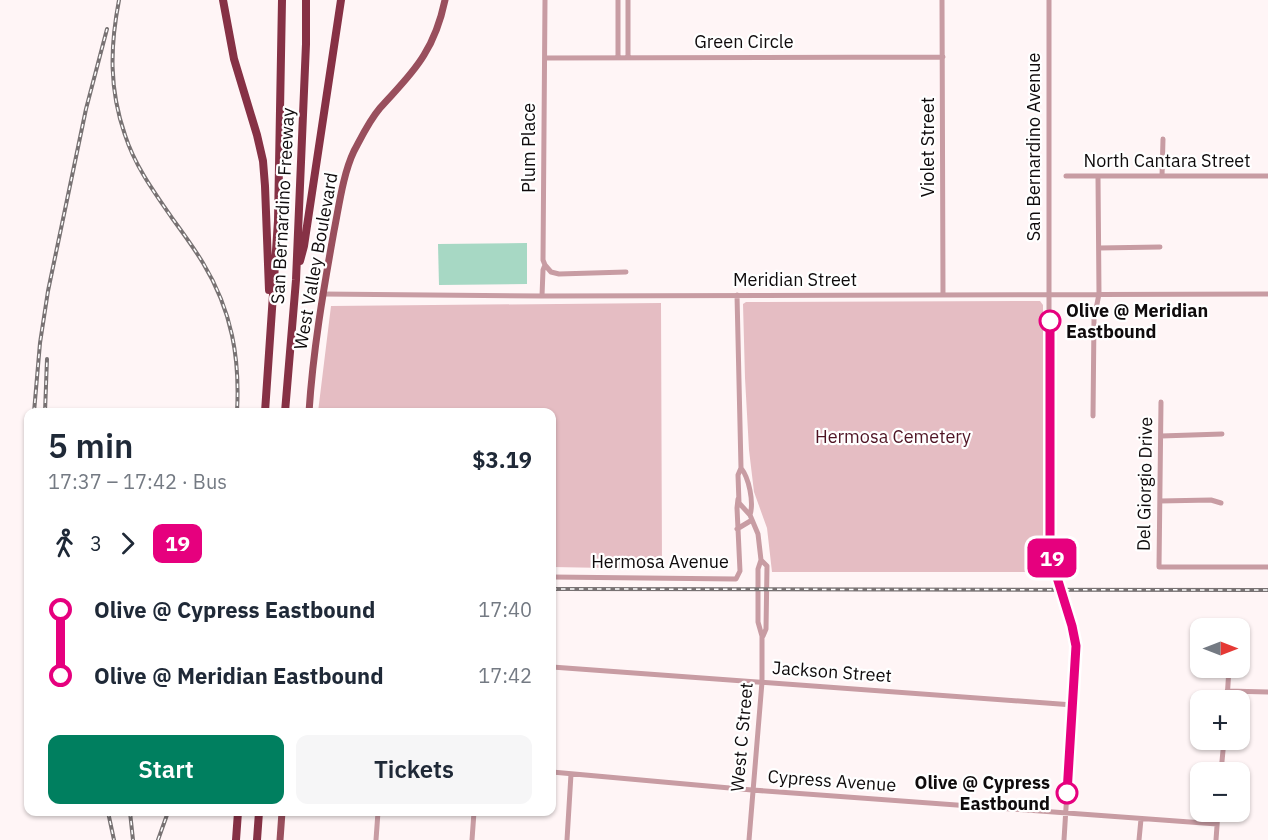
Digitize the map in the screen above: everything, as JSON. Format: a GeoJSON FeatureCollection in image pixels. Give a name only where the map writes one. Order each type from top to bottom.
{"type":"FeatureCollection","features":[{"type":"Feature","properties":{"kind":"highway"},"geometry":{"type":"LineString","coordinates":[[223,0],[234,59],[263,161],[270,334]]}},
{"type":"Feature","properties":{"kind":"highway","name":"San Bernardino Freeway"},"geometry":{"type":"LineString","coordinates":[[265,408],[278,221],[282,0]]}},
{"type":"Feature","properties":{"kind":"highway","name":"San Bernardino Freeway"},"geometry":{"type":"LineString","coordinates":[[285,408],[296,280],[306,0]]}},
{"type":"Feature","properties":{"kind":"highway"},"geometry":{"type":"LineString","coordinates":[[296,280],[304,246],[341,0]]}},
{"type":"Feature","properties":{"kind":"highway"},"geometry":{"type":"LineString","coordinates":[[236,840],[238,816]]}},
{"type":"Feature","properties":{"kind":"highway"},"geometry":{"type":"LineString","coordinates":[[257,840],[259,816]]}},
{"type":"Feature","properties":{"kind":"highway"},"geometry":{"type":"LineString","coordinates":[[232,840],[237,823]]}},
{"type":"Feature","properties":{"kind":"main road","name":"West Valley Boulevard"},"geometry":{"type":"LineString","coordinates":[[309,408],[322,294],[339,204],[352,155],[379,110],[424,55],[435,32],[445,0]]}},
{"type":"Feature","properties":{"kind":"main road"},"geometry":{"type":"LineString","coordinates":[[280,840],[282,816]]}},
{"type":"Feature","properties":{"kind":"street","name":"Plum Place"},"geometry":{"type":"LineString","coordinates":[[542,296],[545,265],[543,260],[544,0]]}},
{"type":"Feature","properties":{"kind":"street"},"geometry":{"type":"LineString","coordinates":[[618,0],[618,57]]}},
{"type":"Feature","properties":{"kind":"street"},"geometry":{"type":"LineString","coordinates":[[628,0],[628,57]]}},
{"type":"Feature","properties":{"kind":"street","name":"Violet Street"},"geometry":{"type":"LineString","coordinates":[[942,0],[943,294]]}},
{"type":"Feature","properties":{"kind":"street","name":"San Bernardino Avenue"},"geometry":{"type":"LineString","coordinates":[[1049,0],[1050,537],[1051,558],[1076,646],[1064,840]]}},
{"type":"Feature","properties":{"kind":"street","name":"Green Circle"},"geometry":{"type":"LineString","coordinates":[[545,58],[943,57]]}},
{"type":"Feature","properties":{"kind":"street"},"geometry":{"type":"LineString","coordinates":[[1162,139],[1162,177]]}},
{"type":"Feature","properties":{"kind":"street","name":"North Cantara Street"},"geometry":{"type":"LineString","coordinates":[[1065,176],[1268,176]]}},
{"type":"Feature","properties":{"kind":"street"},"geometry":{"type":"LineString","coordinates":[[1093,416],[1094,319],[1100,294],[1098,177]]}},
{"type":"Feature","properties":{"kind":"street"},"geometry":{"type":"LineString","coordinates":[[1099,248],[1160,247]]}},
{"type":"Feature","properties":{"kind":"street"},"geometry":{"type":"LineString","coordinates":[[545,265],[551,272],[559,274],[626,272]]}},
{"type":"Feature","properties":{"kind":"street","name":"Meridian Street"},"geometry":{"type":"LineString","coordinates":[[322,294],[542,296],[1268,294]]}},
{"type":"Feature","properties":{"kind":"street","name":"West C Street"},"geometry":{"type":"LineString","coordinates":[[737,295],[741,468],[738,475],[738,495],[739,502],[751,518],[758,534],[761,560],[758,569],[758,622],[762,636],[762,682],[749,840]]}},
{"type":"Feature","properties":{"kind":"street","name":"Del Giorgio Drive"},"geometry":{"type":"LineString","coordinates":[[1161,402],[1159,567],[1268,567]]}},
{"type":"Feature","properties":{"kind":"street"},"geometry":{"type":"LineString","coordinates":[[1161,436],[1222,434]]}},
{"type":"Feature","properties":{"kind":"street","name":"West C Street"},"geometry":{"type":"LineString","coordinates":[[741,468],[746,474],[752,507],[751,518]]}},
{"type":"Feature","properties":{"kind":"street"},"geometry":{"type":"LineString","coordinates":[[737,529],[738,495]]}},
{"type":"Feature","properties":{"kind":"street"},"geometry":{"type":"LineString","coordinates":[[1160,501],[1211,500],[1221,503]]}},
{"type":"Feature","properties":{"kind":"street","name":"Hermosa Avenue"},"geometry":{"type":"LineString","coordinates":[[556,577],[733,580],[740,571],[737,529],[751,518]]}},
{"type":"Feature","properties":{"kind":"street","name":"Jackson Street"},"geometry":{"type":"LineString","coordinates":[[556,667],[1073,705]]}},
{"type":"Feature","properties":{"kind":"street"},"geometry":{"type":"LineString","coordinates":[[1250,692],[1268,692]]}},
{"type":"Feature","properties":{"kind":"street","name":"Cypress Avenue"},"geometry":{"type":"LineString","coordinates":[[556,772],[752,790],[1217,824]]}},
{"type":"Feature","properties":{"kind":"street"},"geometry":{"type":"LineString","coordinates":[[567,840],[571,774]]}},
{"type":"Feature","properties":{"kind":"street"},"geometry":{"type":"LineString","coordinates":[[376,840],[378,816]]}},
{"type":"Feature","properties":{"kind":"street"},"geometry":{"type":"LineString","coordinates":[[472,840],[474,816]]}},
{"type":"Feature","properties":{"kind":"street"},"geometry":{"type":"LineString","coordinates":[[1139,840],[1141,819]]}},
{"type":"Feature","properties":{"kind":"street"},"geometry":{"type":"LineString","coordinates":[[1216,840],[1217,824]]}},
{"type":"Feature","properties":{"kind":"green space","name":"Hermosa Cemetery"},"geometry":{"type":"Polygon","coordinates":[[[1040,301],[1043,305],[1043,572],[772,572],[767,528],[754,492],[749,450],[743,304],[746,302],[1040,301]]]}},
{"type":"Feature","properties":{"kind":"green space"},"geometry":{"type":"Polygon","coordinates":[[[661,303],[662,569],[556,567],[556,408],[318,408],[331,306],[661,303]]]}},
{"type":"Feature","properties":{"kind":"shaded area"},"geometry":{"type":"Polygon","coordinates":[[[527,243],[527,284],[439,285],[438,244],[527,243]]]}},
{"type":"Feature","properties":{"kind":"railway"},"geometry":{"type":"LineString","coordinates":[[119,0],[114,34],[113,68],[120,118],[129,146],[140,168],[158,198],[200,257],[221,299],[235,354],[237,408]]}},
{"type":"Feature","properties":{"kind":"railway"},"geometry":{"type":"LineString","coordinates":[[34,408],[40,343],[48,291],[86,109],[107,29]]}},
{"type":"Feature","properties":{"kind":"railway"},"geometry":{"type":"LineString","coordinates":[[45,408],[47,359]]}},
{"type":"Feature","properties":{"kind":"railway"},"geometry":{"type":"LineString","coordinates":[[556,589],[1268,590]]}},
{"type":"Feature","properties":{"kind":"railway"},"geometry":{"type":"LineString","coordinates":[[109,816],[114,840]]}},
{"type":"Feature","properties":{"kind":"railway"},"geometry":{"type":"LineString","coordinates":[[130,816],[133,840]]}},
{"type":"Feature","properties":{"kind":"railway"},"geometry":{"type":"LineString","coordinates":[[158,840],[167,816]]}},
{"type":"Feature","properties":{"kind":"bus line","name":"19"},"geometry":{"type":"LineString","coordinates":[[1050,321],[1050,546],[1051,558],[1076,646],[1067,793]]}},
{"type":"Feature","properties":{"kind":"place","name":"Olive @ Meridian Eastbound"},"geometry":{"type":"Point","coordinates":[1050,321]}},
{"type":"Feature","properties":{"kind":"place","name":"Olive @ Cypress Eastbound"},"geometry":{"type":"Point","coordinates":[1067,793]}}]}
